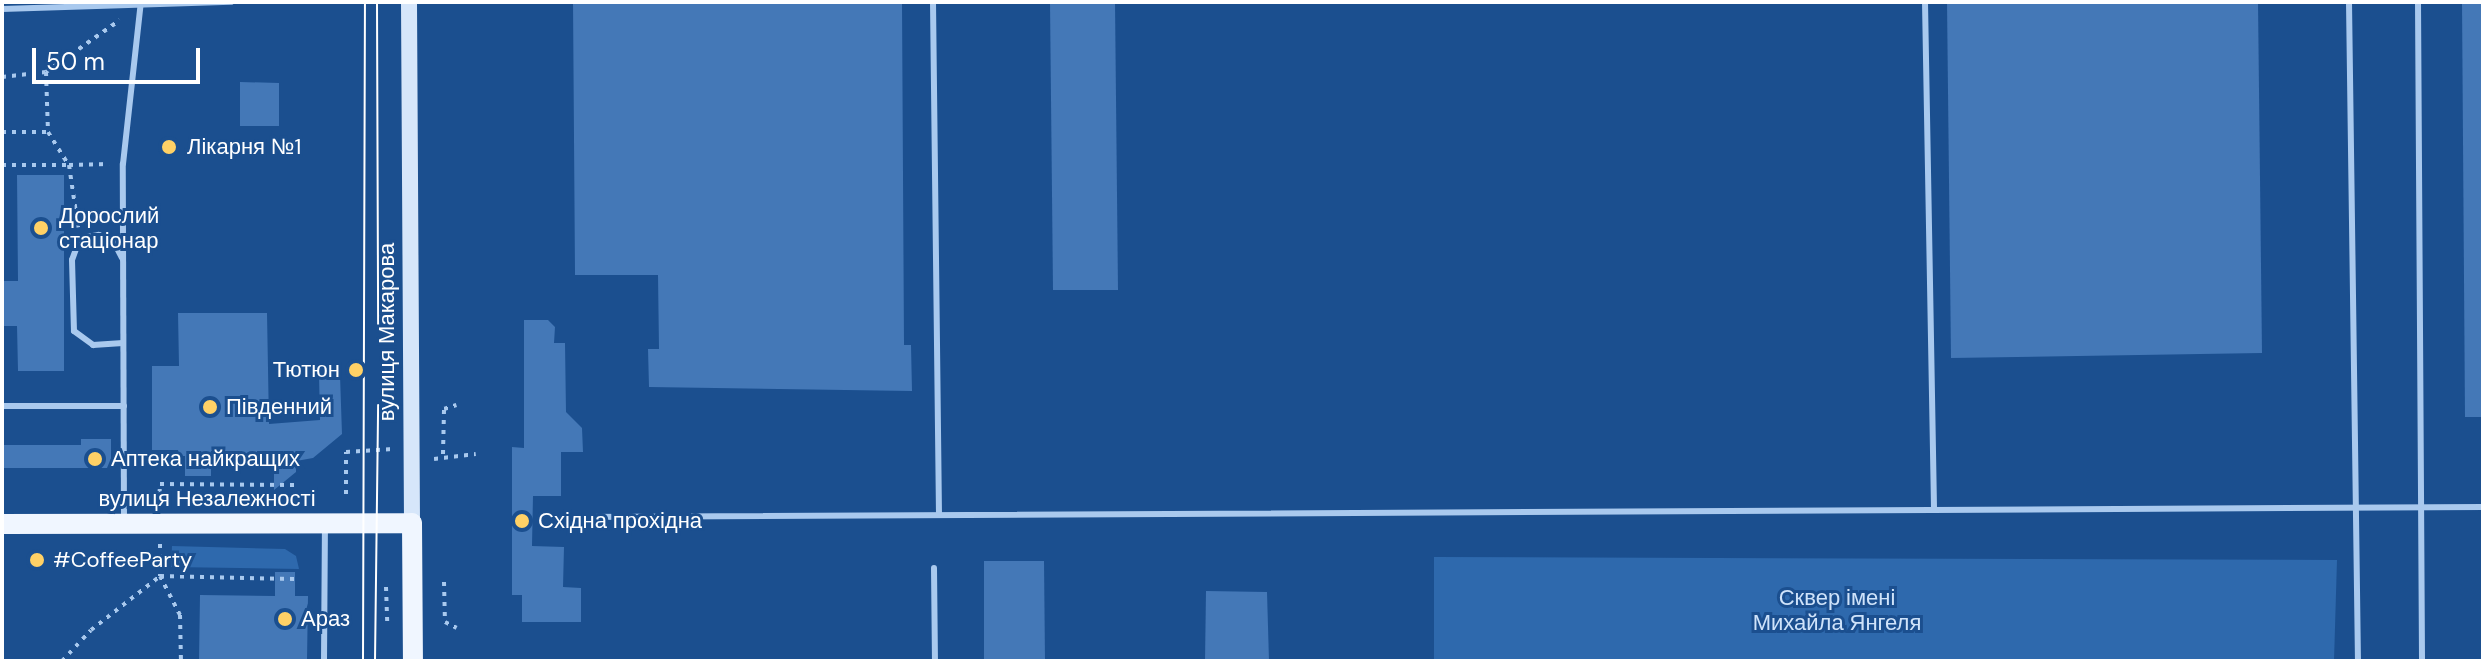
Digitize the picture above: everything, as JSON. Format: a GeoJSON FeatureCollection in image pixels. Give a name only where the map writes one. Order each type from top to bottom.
{"type":"FeatureCollection","features":[{"type":"Feature","properties":{"kind":"main road","name":"вулиця Макарова"},"geometry":{"type":"LineString","coordinates":[[409,2],[413,661]]}},
{"type":"Feature","properties":{"kind":"main road","name":"вулиця Незалежності"},"geometry":{"type":"LineString","coordinates":[[2,524],[412,523]]}},
{"type":"Feature","properties":{"kind":"lane"},"geometry":{"type":"LineString","coordinates":[[2,9],[231,2]]}},
{"type":"Feature","properties":{"kind":"lane"},"geometry":{"type":"LineString","coordinates":[[933,2],[939,515]]}},
{"type":"Feature","properties":{"kind":"lane"},"geometry":{"type":"LineString","coordinates":[[1925,2],[1934,509]]}},
{"type":"Feature","properties":{"kind":"lane"},"geometry":{"type":"LineString","coordinates":[[2349,2],[2358,661]]}},
{"type":"Feature","properties":{"kind":"lane"},"geometry":{"type":"LineString","coordinates":[[2418,2],[2422,661]]}},
{"type":"Feature","properties":{"kind":"lane"},"geometry":{"type":"LineString","coordinates":[[124,522],[123,164],[141,3]]}},
{"type":"Feature","properties":{"kind":"lane"},"geometry":{"type":"LineString","coordinates":[[123,343],[93,345],[74,331],[72,260],[80,238],[99,235],[114,242],[124,261]]}},
{"type":"Feature","properties":{"kind":"lane"},"geometry":{"type":"LineString","coordinates":[[2,406],[124,406]]}},
{"type":"Feature","properties":{"kind":"lane"},"geometry":{"type":"LineString","coordinates":[[581,517],[2483,507]]}},
{"type":"Feature","properties":{"kind":"lane"},"geometry":{"type":"LineString","coordinates":[[324,661],[325,522]]}},
{"type":"Feature","properties":{"kind":"lane"},"geometry":{"type":"LineString","coordinates":[[934,568],[935,661]]}},
{"type":"Feature","properties":{"kind":"path"},"geometry":{"type":"LineString","coordinates":[[2,77],[46,72],[141,3]]}},
{"type":"Feature","properties":{"kind":"path"},"geometry":{"type":"LineString","coordinates":[[46,72],[48,132],[69,165],[80,238]]}},
{"type":"Feature","properties":{"kind":"path"},"geometry":{"type":"LineString","coordinates":[[2,132],[48,132]]}},
{"type":"Feature","properties":{"kind":"path"},"geometry":{"type":"LineString","coordinates":[[2,165],[123,164]]}},
{"type":"Feature","properties":{"kind":"path"},"geometry":{"type":"LineString","coordinates":[[443,454],[444,409],[456,405]]}},
{"type":"Feature","properties":{"kind":"path"},"geometry":{"type":"LineString","coordinates":[[346,494],[346,452],[393,449]]}},
{"type":"Feature","properties":{"kind":"path"},"geometry":{"type":"LineString","coordinates":[[434,459],[476,454]]}},
{"type":"Feature","properties":{"kind":"path"},"geometry":{"type":"LineString","coordinates":[[181,661],[180,615],[160,576],[160,484],[295,485]]}},
{"type":"Feature","properties":{"kind":"path"},"geometry":{"type":"LineString","coordinates":[[62,661],[91,630],[160,576],[295,579]]}},
{"type":"Feature","properties":{"kind":"path"},"geometry":{"type":"LineString","coordinates":[[444,582],[445,622],[457,628]]}},
{"type":"Feature","properties":{"kind":"path"},"geometry":{"type":"LineString","coordinates":[[386,587],[387,624]]}},
{"type":"Feature","properties":{"kind":"green space"},"geometry":{"type":"Polygon","coordinates":[[[172,546],[285,549],[296,556],[299,569],[171,567],[172,546]]]}},
{"type":"Feature","properties":{"kind":"green space","name":"Сквер імені Михайла Янгеля"},"geometry":{"type":"Polygon","coordinates":[[[1434,557],[2337,560],[2334,661],[1434,661],[1434,557]]]}},
{"type":"Feature","properties":{"kind":"building"},"geometry":{"type":"Polygon","coordinates":[[[573,2],[902,2],[904,345],[911,345],[912,391],[649,387],[648,349],[659,349],[658,275],[575,275],[573,2]]]}},
{"type":"Feature","properties":{"kind":"building"},"geometry":{"type":"Polygon","coordinates":[[[1050,2],[1115,2],[1118,290],[1053,290],[1050,2]]]}},
{"type":"Feature","properties":{"kind":"building"},"geometry":{"type":"Polygon","coordinates":[[[1947,2],[2258,2],[2262,353],[1951,358],[1947,2]]]}},
{"type":"Feature","properties":{"kind":"building"},"geometry":{"type":"Polygon","coordinates":[[[2462,2],[2483,2],[2483,417],[2465,417],[2462,2]]]}},
{"type":"Feature","properties":{"kind":"building"},"geometry":{"type":"Polygon","coordinates":[[[240,82],[279,83],[279,126],[240,126],[240,82]]]}},
{"type":"Feature","properties":{"kind":"building","name":"Дорослий стаціонар"},"geometry":{"type":"Polygon","coordinates":[[[17,175],[64,175],[64,371],[18,371],[17,326],[2,326],[2,281],[18,281],[17,175]]]}},
{"type":"Feature","properties":{"kind":"building","name":"Південний"},"geometry":{"type":"Polygon","coordinates":[[[178,313],[267,313],[269,424],[320,420],[319,374],[340,375],[342,434],[313,458],[296,461],[296,472],[274,490],[274,455],[211,456],[211,476],[185,476],[185,456],[179,456],[178,450],[152,450],[152,366],[179,366],[178,313]]]}},
{"type":"Feature","properties":{"kind":"building"},"geometry":{"type":"Polygon","coordinates":[[[524,320],[548,320],[555,327],[554,343],[565,343],[566,412],[582,428],[583,452],[561,452],[561,496],[533,496],[532,546],[564,547],[563,587],[581,588],[581,622],[522,622],[522,595],[512,595],[512,447],[524,448],[524,320]]]}},
{"type":"Feature","properties":{"kind":"building"},"geometry":{"type":"Polygon","coordinates":[[[81,439],[111,439],[111,468],[2,468],[2,445],[81,445],[81,439]]]}},
{"type":"Feature","properties":{"kind":"building"},"geometry":{"type":"Polygon","coordinates":[[[984,561],[1044,561],[1045,661],[984,661],[984,561]]]}},
{"type":"Feature","properties":{"kind":"building"},"geometry":{"type":"Polygon","coordinates":[[[275,572],[295,572],[295,596],[308,596],[307,661],[199,661],[200,595],[275,596],[275,572]]]}},
{"type":"Feature","properties":{"kind":"building"},"geometry":{"type":"Polygon","coordinates":[[[1206,591],[1267,592],[1269,661],[1205,661],[1206,591]]]}},
{"type":"Feature","properties":{"kind":"tram line"},"geometry":{"type":"LineString","coordinates":[[363,661],[365,2]]}},
{"type":"Feature","properties":{"kind":"tram line"},"geometry":{"type":"LineString","coordinates":[[377,2],[378,329]]}},
{"type":"Feature","properties":{"kind":"tram line"},"geometry":{"type":"LineString","coordinates":[[375,661],[378,405]]}},
{"type":"Feature","properties":{"kind":"place","name":"Лікарня №1"},"geometry":{"type":"Point","coordinates":[169,147]}},
{"type":"Feature","properties":{"kind":"place","name":"Дорослий стаціонар"},"geometry":{"type":"Point","coordinates":[41,228]}},
{"type":"Feature","properties":{"kind":"place","name":"Тютюн"},"geometry":{"type":"Point","coordinates":[356,370]}},
{"type":"Feature","properties":{"kind":"place","name":"Південний"},"geometry":{"type":"Point","coordinates":[210,407]}},
{"type":"Feature","properties":{"kind":"place","name":"Аптека найкращих"},"geometry":{"type":"Point","coordinates":[95,459]}},
{"type":"Feature","properties":{"kind":"place","name":"Східна прохідна"},"geometry":{"type":"Point","coordinates":[522,521]}},
{"type":"Feature","properties":{"kind":"place","name":"#CoffeeParty"},"geometry":{"type":"Point","coordinates":[37,560]}},
{"type":"Feature","properties":{"kind":"place","name":"Араз"},"geometry":{"type":"Point","coordinates":[285,619]}}]}
